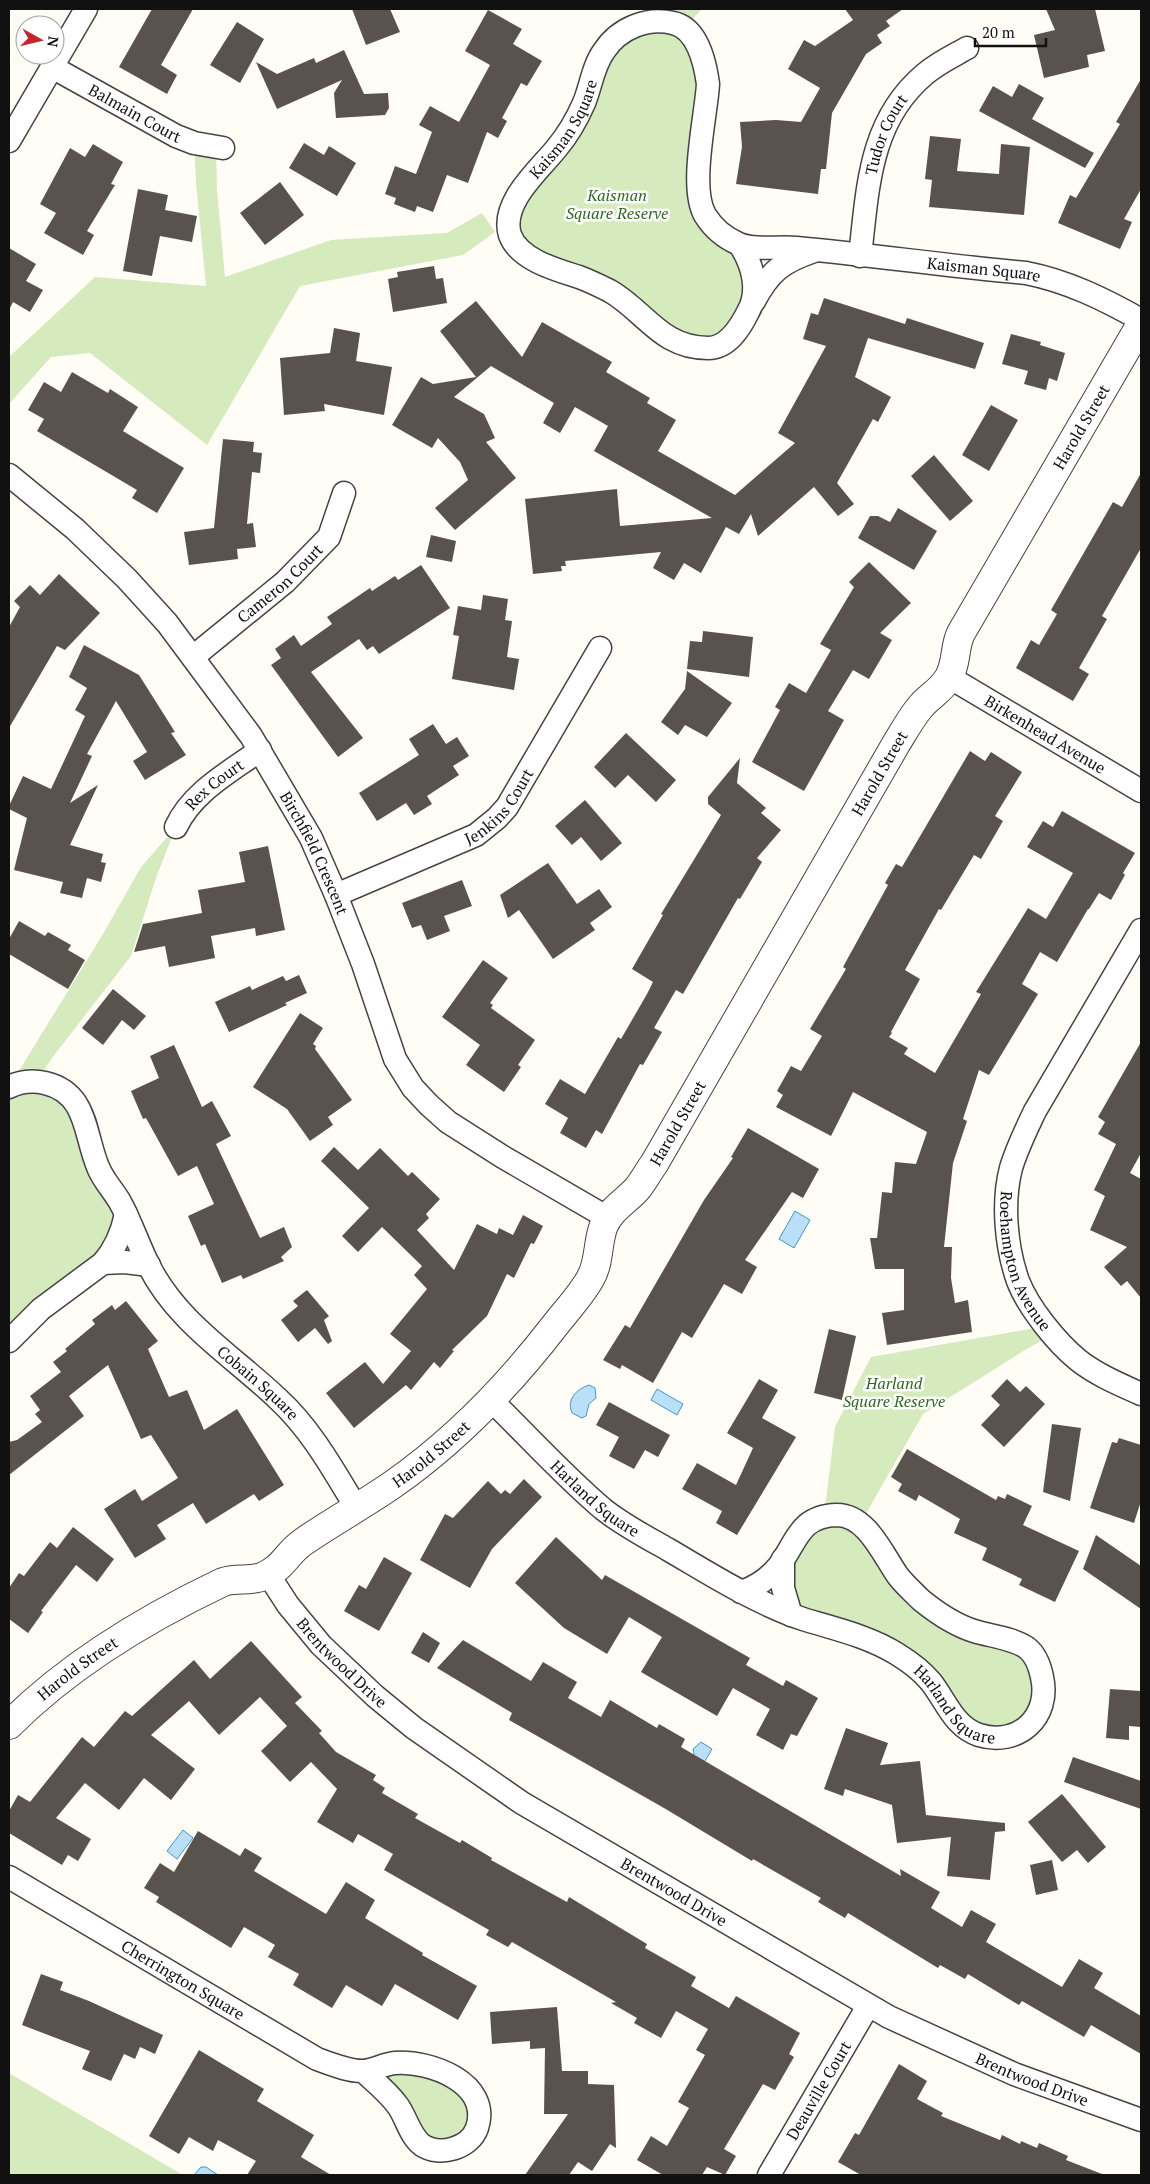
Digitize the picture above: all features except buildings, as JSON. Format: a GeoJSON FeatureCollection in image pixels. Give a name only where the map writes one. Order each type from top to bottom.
{"type":"FeatureCollection","features":[{"type":"Feature","properties":{"kind":"street"},"geometry":{"type":"LineString","coordinates":[[9,142],[86,9]]}},
{"type":"Feature","properties":{"kind":"street","name":"Kaisman Square"},"geometry":{"type":"LineString","coordinates":[[817,250],[790,261],[770,274],[736,332],[719,347],[710,348],[686,345],[659,333],[617,295],[589,281],[552,269],[532,258],[518,247],[510,233],[509,222],[516,199],[523,186],[558,147],[584,103],[603,51],[622,32],[646,22],[664,21],[676,23],[692,34],[707,71],[708,84],[699,171],[700,201],[705,214],[721,234],[740,245],[817,250],[1026,273],[1049,278],[1096,296],[1141,320]]}},
{"type":"Feature","properties":{"kind":"street","name":"Tudor Court"},"geometry":{"type":"LineString","coordinates":[[860,256],[868,183],[873,156],[882,132],[894,109],[909,89],[925,74],[968,48]]}},
{"type":"Feature","properties":{"kind":"street","name":"Balmain Court"},"geometry":{"type":"LineString","coordinates":[[52,67],[176,136],[194,143],[223,148]]}},
{"type":"Feature","properties":{"kind":"street","name":"Kaisman Square"},"geometry":{"type":"LineString","coordinates":[[740,245],[753,272],[753,302]]}},
{"type":"Feature","properties":{"kind":"street","name":"Harold Street"},"geometry":{"type":"LineString","coordinates":[[9,1725],[28,1707],[83,1663],[136,1627],[223,1582],[237,1578],[254,1579],[268,1574],[282,1565],[303,1542],[357,1509],[418,1466],[517,1373],[591,1278],[598,1256],[601,1235],[608,1218],[613,1210],[636,1190],[654,1164],[896,744],[920,706],[940,690],[949,677],[955,660],[956,642],[961,632],[1141,324]]}},
{"type":"Feature","properties":{"kind":"street","name":"Birchfield Crescent"},"geometry":{"type":"LineString","coordinates":[[12,485],[75,530],[121,573],[167,623],[242,722],[307,830],[336,895],[363,964],[395,1059],[413,1088],[429,1106],[448,1122],[608,1218]]}},
{"type":"Feature","properties":{"kind":"street","name":"Cameron Court"},"geometry":{"type":"LineString","coordinates":[[193,657],[285,582],[329,538],[344,493]]}},
{"type":"Feature","properties":{"kind":"street","name":"Jenkins Court"},"geometry":{"type":"LineString","coordinates":[[336,895],[476,835],[497,818],[506,807],[600,648]]}},
{"type":"Feature","properties":{"kind":"street","name":"Birkenhead Avenue"},"geometry":{"type":"LineString","coordinates":[[949,677],[1141,791]]}},
{"type":"Feature","properties":{"kind":"street","name":"Rex Court"},"geometry":{"type":"LineString","coordinates":[[176,827],[182,813],[196,798],[260,750]]}},
{"type":"Feature","properties":{"kind":"street","name":"Roehampton Avenue"},"geometry":{"type":"LineString","coordinates":[[1141,930],[1035,1112],[1011,1168],[1007,1198],[1007,1221],[1011,1252],[1018,1282],[1032,1305],[1059,1341],[1077,1359],[1098,1374],[1141,1394]]}},
{"type":"Feature","properties":{"kind":"street","name":"Cobain Square"},"geometry":{"type":"LineString","coordinates":[[9,1087],[27,1081],[37,1081],[55,1086],[72,1097],[83,1117],[98,1168],[126,1214],[149,1265],[172,1300],[190,1324],[278,1398],[298,1419],[357,1509]]}},
{"type":"Feature","properties":{"kind":"street"},"geometry":{"type":"LineString","coordinates":[[9,1341],[41,1309],[103,1263],[118,1242],[123,1231],[126,1214]]}},
{"type":"Feature","properties":{"kind":"street"},"geometry":{"type":"LineString","coordinates":[[103,1263],[125,1262],[149,1265]]}},
{"type":"Feature","properties":{"kind":"street","name":"Harland Square"},"geometry":{"type":"LineString","coordinates":[[490,1400],[604,1510],[630,1528],[741,1592],[791,1615],[864,1637],[904,1658],[929,1680],[954,1718],[962,1726],[980,1736],[1003,1737],[1014,1734],[1031,1724],[1040,1711],[1044,1699],[1044,1685],[1036,1658],[1028,1649],[1011,1641],[970,1630],[944,1616],[926,1603],[904,1583],[871,1536],[858,1522],[836,1515],[814,1519],[800,1531],[783,1558],[764,1580],[741,1592]]}},
{"type":"Feature","properties":{"kind":"street"},"geometry":{"type":"LineString","coordinates":[[783,1558],[783,1588],[791,1615]]}},
{"type":"Feature","properties":{"kind":"street","name":"Brentwood Drive"},"geometry":{"type":"LineString","coordinates":[[268,1574],[288,1605],[321,1645],[375,1696],[429,1739],[522,1803],[868,2006],[971,2056],[1048,2087],[1141,2120]]}},
{"type":"Feature","properties":{"kind":"street","name":"Cherrington Square"},"geometry":{"type":"LineString","coordinates":[[9,1877],[318,2059],[363,2071],[379,2066],[402,2063],[422,2065],[445,2072],[465,2085],[473,2095],[478,2107],[479,2120],[476,2131],[468,2141],[449,2149],[430,2148],[421,2144],[411,2132],[397,2105],[363,2071]]}},
{"type":"Feature","properties":{"kind":"street","name":"Deauville Court"},"geometry":{"type":"LineString","coordinates":[[769,2175],[868,2006]]}},
{"type":"Feature","properties":{"kind":"green space","name":"Kaisman Square Reserve"},"geometry":{"type":"Polygon","coordinates":[[[656,9],[702,9],[685,27],[707,71],[699,165],[721,234],[755,290],[710,348],[552,269],[509,222],[598,62],[654,21],[656,9]]]}},
{"type":"Feature","properties":{"kind":"green space"},"geometry":{"type":"Polygon","coordinates":[[[194,143],[216,147],[217,190],[225,277],[331,240],[447,233],[482,213],[495,232],[463,255],[300,286],[207,445],[90,353],[51,357],[9,404],[9,357],[95,277],[206,286],[194,143]]]}},
{"type":"Feature","properties":{"kind":"green space"},"geometry":{"type":"Polygon","coordinates":[[[176,827],[157,875],[131,956],[52,1058],[37,1081],[65,1091],[123,1231],[9,1341],[9,1087],[103,934],[141,867],[176,827]]]}},
{"type":"Feature","properties":{"kind":"green space","name":"Harland Square Reserve"},"geometry":{"type":"Polygon","coordinates":[[[1047,1326],[1054,1334],[923,1414],[860,1524],[914,1593],[1028,1649],[1040,1711],[992,1737],[929,1680],[791,1615],[786,1552],[824,1517],[835,1427],[871,1357],[1047,1326]]]}},
{"type":"Feature","properties":{"kind":"green space"},"geometry":{"type":"Polygon","coordinates":[[[379,2065],[456,2078],[476,2131],[430,2148],[379,2065]]]}},
{"type":"Feature","properties":{"kind":"green space"},"geometry":{"type":"Polygon","coordinates":[[[9,2073],[183,2175],[9,2175],[9,2073]]]}},
{"type":"Feature","properties":{"kind":"water"},"geometry":{"type":"Polygon","coordinates":[[[795,1211],[810,1220],[794,1248],[779,1239],[795,1211]]]}},
{"type":"Feature","properties":{"kind":"water"},"geometry":{"type":"Polygon","coordinates":[[[589,1385],[595,1388],[596,1398],[589,1404],[586,1416],[582,1418],[572,1413],[570,1403],[580,1389],[589,1385]]]}},
{"type":"Feature","properties":{"kind":"water"},"geometry":{"type":"Polygon","coordinates":[[[657,1389],[683,1404],[677,1415],[651,1400],[657,1389]]]}},
{"type":"Feature","properties":{"kind":"water"},"geometry":{"type":"Polygon","coordinates":[[[701,1742],[712,1749],[698,1773],[692,1757],[694,1754],[693,1749],[701,1742]]]}},
{"type":"Feature","properties":{"kind":"water"},"geometry":{"type":"Polygon","coordinates":[[[183,1830],[193,1838],[177,1859],[167,1851],[183,1830]]]}},
{"type":"Feature","properties":{"kind":"water"},"geometry":{"type":"Polygon","coordinates":[[[201,2167],[206,2167],[218,2175],[194,2175],[201,2167]]]}}]}
